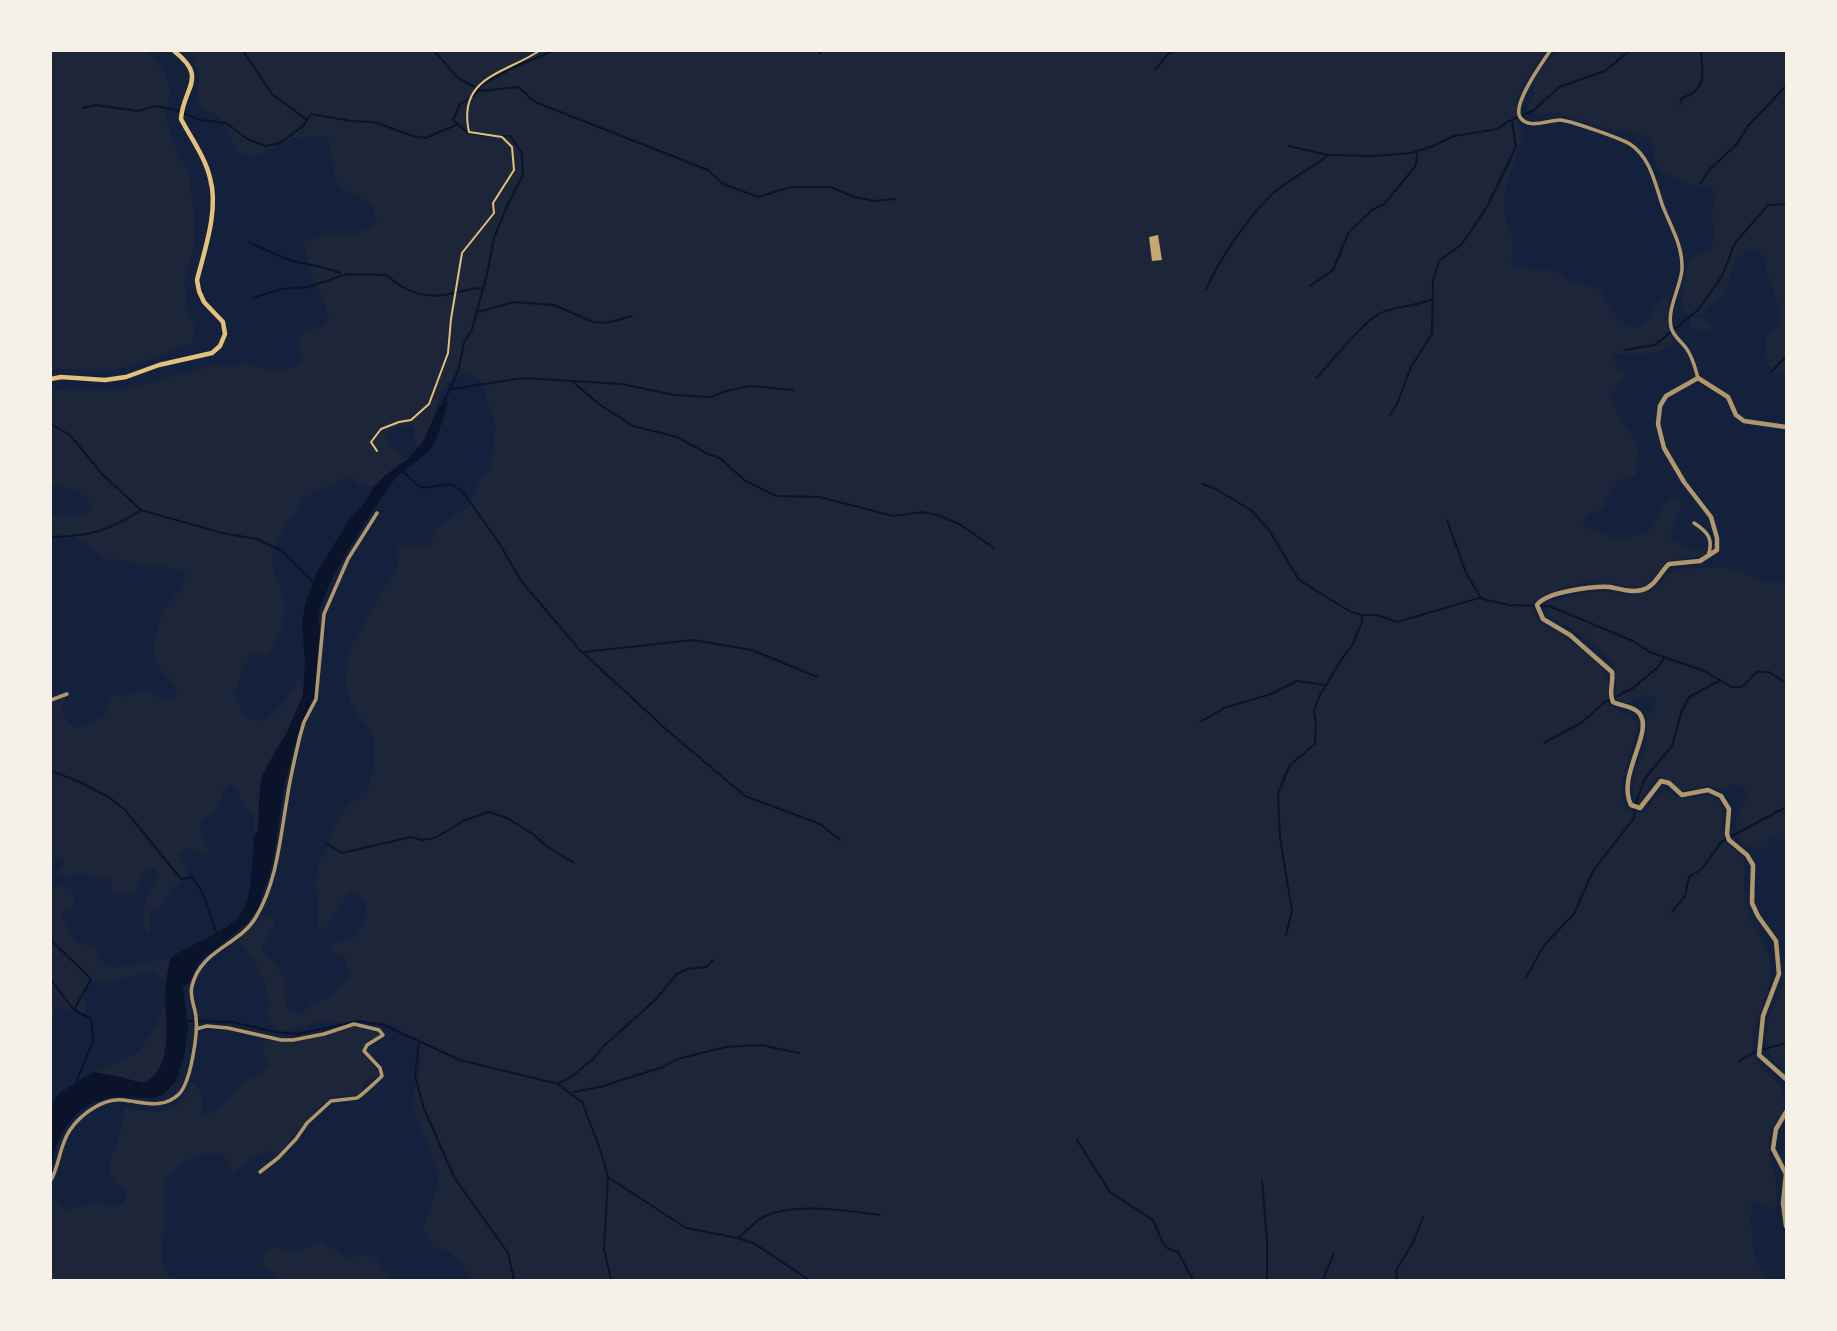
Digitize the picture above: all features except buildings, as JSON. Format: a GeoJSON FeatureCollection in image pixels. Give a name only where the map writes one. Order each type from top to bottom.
{"type":"FeatureCollection","features":[{"type":"Feature","properties":{"kind":"main road"},"geometry":{"type":"LineString","coordinates":[[51,379],[61,377],[105,380],[126,377],[159,365],[212,353],[220,346],[225,334],[223,321],[204,302],[197,280],[214,206],[211,178],[181,119],[181,111],[192,87],[191,67],[174,51]]}},
{"type":"Feature","properties":{"kind":"street"},"geometry":{"type":"LineString","coordinates":[[1550,51],[1520,103],[1521,119],[1531,124],[1571,121],[1623,140],[1637,150],[1647,164],[1663,208],[1673,225],[1681,253],[1681,279],[1670,325],[1693,359],[1698,378],[1728,397],[1736,415],[1744,421],[1786,427]]}},
{"type":"Feature","properties":{"kind":"street"},"geometry":{"type":"LineString","coordinates":[[1698,378],[1666,396],[1660,406],[1659,436],[1684,482],[1711,517],[1717,538],[1717,550],[1707,558],[1670,564],[1650,587],[1643,590],[1634,592],[1610,587],[1573,590],[1541,600],[1537,610],[1543,619],[1570,635],[1608,667],[1613,677],[1612,700],[1616,704],[1634,708],[1642,716],[1643,728],[1625,786],[1631,805],[1640,808],[1661,781],[1669,783],[1682,795],[1709,790],[1715,792],[1727,804],[1730,816],[1727,834],[1729,841],[1747,855],[1754,865],[1752,903],[1776,941],[1779,974],[1763,1016],[1759,1055],[1786,1079]]}},
{"type":"Feature","properties":{"kind":"street"},"geometry":{"type":"LineString","coordinates":[[51,1180],[56,1171],[63,1141],[70,1129],[85,1114],[99,1105],[115,1100],[162,1103],[178,1095],[188,1080],[196,1026],[191,989],[196,972],[206,959],[255,920],[271,880],[300,736],[316,699],[324,614],[348,559],[377,513]]}},
{"type":"Feature","properties":{"kind":"street"},"geometry":{"type":"LineString","coordinates":[[1694,523],[1706,531],[1711,540],[1712,546],[1707,558]]}},
{"type":"Feature","properties":{"kind":"street"},"geometry":{"type":"LineString","coordinates":[[51,700],[67,694]]}},
{"type":"Feature","properties":{"kind":"street"},"geometry":{"type":"LineString","coordinates":[[196,1026],[228,1028],[272,1040],[293,1040],[324,1034],[354,1024],[379,1030],[383,1035],[367,1045],[364,1051],[380,1068],[380,1079],[357,1098],[331,1101],[307,1123],[278,1158],[260,1172]]}},
{"type":"Feature","properties":{"kind":"street"},"geometry":{"type":"LineString","coordinates":[[1786,1112],[1776,1129],[1773,1149],[1786,1174],[1783,1203],[1786,1226]]}},
{"type":"Feature","properties":{"kind":"path"},"geometry":{"type":"LineString","coordinates":[[377,451],[371,442],[381,429],[399,422],[411,421],[429,404],[448,353],[462,253],[494,213],[493,202],[514,170],[512,147],[502,137],[468,132],[465,115],[473,91],[511,64],[539,51]]}},
{"type":"Feature","properties":{"kind":"shaded area"},"geometry":{"type":"Polygon","coordinates":[[[51,51],[147,51],[164,71],[170,87],[166,119],[176,149],[188,170],[195,217],[194,248],[184,280],[188,312],[196,326],[192,343],[123,368],[101,371],[51,370],[51,51]]]}},
{"type":"Feature","properties":{"kind":"shaded area"},"geometry":{"type":"Polygon","coordinates":[[[188,51],[1544,51],[1516,101],[1518,124],[1524,130],[1509,179],[1504,210],[1512,239],[1511,257],[1515,266],[1553,270],[1571,282],[1593,286],[1605,297],[1617,317],[1630,326],[1640,327],[1666,297],[1670,300],[1667,323],[1674,341],[1673,345],[1652,353],[1617,354],[1613,357],[1625,377],[1611,394],[1619,416],[1639,449],[1636,474],[1628,479],[1618,480],[1602,509],[1588,514],[1582,522],[1587,529],[1607,533],[1615,539],[1640,535],[1652,528],[1665,505],[1673,497],[1678,498],[1682,507],[1671,529],[1671,539],[1694,551],[1706,546],[1704,554],[1667,561],[1641,586],[1589,582],[1565,587],[1534,600],[1534,614],[1544,625],[1580,647],[1599,665],[1608,681],[1609,706],[1631,717],[1638,724],[1623,776],[1623,802],[1630,810],[1643,813],[1663,790],[1681,799],[1710,795],[1716,798],[1722,808],[1722,831],[1725,840],[1744,860],[1748,914],[1768,952],[1771,967],[1768,988],[1755,1030],[1753,1051],[1761,1067],[1782,1088],[1784,1107],[1770,1131],[1768,1146],[1777,1204],[1771,1211],[1752,1199],[1752,1241],[1765,1280],[474,1280],[451,1253],[433,1247],[422,1230],[438,1185],[436,1165],[411,1104],[421,1059],[417,1045],[383,1022],[320,1021],[292,1030],[273,1027],[267,1018],[268,997],[262,976],[238,940],[264,916],[272,917],[275,925],[261,948],[286,979],[284,994],[288,1010],[299,1013],[306,1010],[312,1002],[326,999],[348,977],[345,958],[329,951],[328,947],[355,937],[368,914],[364,900],[352,892],[321,931],[318,925],[319,898],[315,887],[319,862],[327,850],[334,829],[345,809],[368,789],[373,771],[375,750],[372,733],[354,710],[345,688],[349,648],[397,567],[397,545],[430,545],[438,527],[470,506],[474,492],[489,468],[494,448],[495,422],[485,389],[479,380],[466,373],[460,374],[445,386],[428,431],[418,447],[413,439],[413,425],[401,426],[392,431],[386,438],[396,453],[408,459],[375,486],[358,484],[352,478],[344,477],[310,494],[279,536],[272,563],[284,598],[283,623],[268,655],[252,654],[245,664],[235,694],[245,717],[259,721],[278,709],[303,677],[304,690],[297,714],[262,777],[258,830],[255,832],[252,813],[243,805],[236,788],[231,784],[227,786],[217,808],[200,823],[200,830],[210,852],[205,856],[189,848],[177,854],[187,870],[186,877],[171,889],[163,906],[151,911],[150,934],[145,929],[144,908],[157,877],[156,870],[151,867],[145,870],[136,893],[130,896],[112,891],[112,878],[100,879],[79,874],[67,878],[56,874],[64,865],[62,859],[51,857],[51,702],[64,698],[64,716],[77,729],[107,714],[112,696],[124,697],[144,690],[152,692],[162,700],[174,699],[178,695],[174,685],[157,663],[154,647],[162,615],[181,588],[186,572],[105,559],[76,537],[66,540],[51,536],[51,515],[86,513],[91,505],[79,493],[51,484],[51,390],[130,388],[219,364],[229,366],[248,363],[267,370],[301,365],[299,337],[308,329],[321,329],[329,320],[308,263],[304,243],[323,235],[358,233],[377,220],[373,208],[364,199],[342,189],[335,178],[328,137],[293,138],[257,156],[247,157],[238,153],[219,117],[201,107],[196,98],[199,78],[188,51]]]}},
{"type":"Feature","properties":{"kind":"shaded area"},"geometry":{"type":"Polygon","coordinates":[[[1557,51],[1786,51],[1786,374],[1774,372],[1764,360],[1767,335],[1779,325],[1780,309],[1763,255],[1757,250],[1749,249],[1743,252],[1733,268],[1724,294],[1702,314],[1692,316],[1682,308],[1684,280],[1690,260],[1711,249],[1713,242],[1716,195],[1713,188],[1692,185],[1661,172],[1656,165],[1651,142],[1638,132],[1616,131],[1556,113],[1540,115],[1526,108],[1534,95],[1537,77],[1557,51]]]}},
{"type":"Feature","properties":{"kind":"shaded area"},"geometry":{"type":"Polygon","coordinates":[[[1692,318],[1704,318],[1714,329],[1710,332],[1691,329],[1688,325],[1692,318]]]}},
{"type":"Feature","properties":{"kind":"shaded area"},"geometry":{"type":"Polygon","coordinates":[[[448,402],[434,444],[391,484],[345,555],[324,598],[319,615],[314,699],[300,725],[285,783],[272,867],[258,909],[247,923],[199,962],[189,983],[183,987],[188,1025],[185,1053],[176,1081],[164,1094],[153,1098],[111,1097],[88,1105],[76,1114],[65,1128],[56,1146],[51,1168],[51,1106],[58,1094],[93,1072],[142,1083],[152,1077],[159,1069],[166,1048],[165,992],[170,958],[228,926],[246,905],[254,837],[258,830],[263,774],[287,732],[303,695],[305,662],[302,624],[305,605],[316,574],[350,518],[384,476],[408,459],[423,442],[439,406],[448,402]]]}},
{"type":"Feature","properties":{"kind":"shaded area"},"geometry":{"type":"Polygon","coordinates":[[[1726,567],[1771,583],[1786,582],[1786,845],[1774,837],[1768,841],[1766,849],[1749,845],[1736,832],[1739,814],[1748,797],[1740,785],[1731,784],[1725,789],[1710,786],[1681,790],[1658,777],[1654,778],[1637,803],[1632,789],[1633,782],[1646,741],[1646,715],[1652,712],[1657,704],[1654,697],[1645,695],[1627,702],[1616,699],[1614,665],[1583,636],[1546,613],[1545,603],[1548,601],[1590,592],[1606,591],[1625,596],[1651,591],[1674,569],[1726,567]]]}},
{"type":"Feature","properties":{"kind":"shaded area"},"geometry":{"type":"Polygon","coordinates":[[[64,885],[70,888],[76,906],[62,913],[73,939],[83,945],[96,946],[103,963],[114,968],[170,958],[166,985],[164,980],[153,972],[102,983],[99,980],[93,981],[86,992],[87,1012],[80,1013],[56,1007],[51,1019],[51,889],[64,885]]]}},
{"type":"Feature","properties":{"kind":"shaded area"},"geometry":{"type":"Polygon","coordinates":[[[1786,959],[1786,1071],[1770,1055],[1766,1037],[1769,1019],[1782,985],[1786,959]]]}},
{"type":"Feature","properties":{"kind":"shaded area"},"geometry":{"type":"Polygon","coordinates":[[[165,1003],[166,1048],[158,1069],[151,1077],[142,1083],[93,1072],[118,1063],[139,1051],[157,1025],[165,1003]]]}},
{"type":"Feature","properties":{"kind":"shaded area"},"geometry":{"type":"Polygon","coordinates":[[[353,1025],[380,1034],[363,1050],[379,1075],[363,1082],[362,1093],[337,1096],[322,1104],[277,1157],[271,1151],[256,1156],[233,1174],[224,1155],[204,1153],[185,1162],[170,1175],[164,1190],[165,1223],[161,1253],[163,1266],[173,1280],[51,1280],[51,1197],[67,1210],[102,1201],[107,1206],[122,1204],[126,1199],[127,1191],[112,1180],[109,1174],[124,1108],[156,1111],[172,1108],[185,1098],[190,1082],[199,1091],[203,1114],[209,1113],[219,1108],[240,1087],[269,1066],[264,1055],[263,1040],[309,1038],[353,1025]]]}},
{"type":"Feature","properties":{"kind":"shaded area"},"geometry":{"type":"Polygon","coordinates":[[[321,1241],[346,1258],[373,1255],[386,1271],[389,1280],[277,1280],[265,1266],[262,1257],[267,1249],[276,1247],[295,1253],[321,1241]]]}},
{"type":"Feature","properties":{"kind":"waterway"},"geometry":{"type":"LineString","coordinates":[[243,51],[272,94],[307,120]]}},
{"type":"Feature","properties":{"kind":"waterway"},"geometry":{"type":"LineString","coordinates":[[434,51],[458,78],[482,91],[518,87],[535,102],[708,170],[723,184],[758,197],[791,187],[831,187],[854,197],[875,201],[895,199]]}},
{"type":"Feature","properties":{"kind":"waterway"},"geometry":{"type":"LineString","coordinates":[[489,136],[468,133],[453,120],[460,104],[474,96],[483,84],[512,68],[553,51]]}},
{"type":"Feature","properties":{"kind":"waterway"},"geometry":{"type":"LineString","coordinates":[[818,51],[821,54]]}},
{"type":"Feature","properties":{"kind":"waterway"},"geometry":{"type":"LineString","coordinates":[[1155,70],[1169,53],[1175,51]]}},
{"type":"Feature","properties":{"kind":"waterway"},"geometry":{"type":"LineString","coordinates":[[1289,146],[1328,155],[1412,153],[1454,136],[1498,129],[1534,110],[1559,87],[1605,71],[1629,51]]}},
{"type":"Feature","properties":{"kind":"waterway"},"geometry":{"type":"LineString","coordinates":[[1680,104],[1682,98],[1700,85],[1703,72],[1701,51]]}},
{"type":"Feature","properties":{"kind":"waterway"},"geometry":{"type":"LineString","coordinates":[[1700,184],[1709,170],[1737,144],[1748,126],[1786,86]]}},
{"type":"Feature","properties":{"kind":"waterway"},"geometry":{"type":"LineString","coordinates":[[83,108],[96,105],[138,111],[156,106],[176,110],[200,120],[226,123],[249,140],[266,146],[280,143],[303,126],[311,114],[374,122],[426,138],[458,124]]}},
{"type":"Feature","properties":{"kind":"waterway"},"geometry":{"type":"LineString","coordinates":[[1390,415],[1411,367],[1432,334],[1433,281],[1439,261],[1461,245],[1487,207],[1516,147],[1512,121]]}},
{"type":"Feature","properties":{"kind":"waterway"},"geometry":{"type":"LineString","coordinates":[[443,404],[458,371],[464,343],[472,329],[494,238],[523,175],[522,153],[510,136],[502,136]]}},
{"type":"Feature","properties":{"kind":"waterway"},"geometry":{"type":"LineString","coordinates":[[1310,286],[1333,270],[1349,232],[1372,210],[1384,204],[1416,165],[1417,153]]}},
{"type":"Feature","properties":{"kind":"waterway"},"geometry":{"type":"LineString","coordinates":[[1206,290],[1228,249],[1261,206],[1282,186],[1327,156]]}},
{"type":"Feature","properties":{"kind":"waterway"},"geometry":{"type":"LineString","coordinates":[[1624,350],[1655,345],[1699,309],[1722,276],[1735,243],[1768,205],[1786,204]]}},
{"type":"Feature","properties":{"kind":"waterway"},"geometry":{"type":"LineString","coordinates":[[249,242],[279,256],[340,273]]}},
{"type":"Feature","properties":{"kind":"waterway"},"geometry":{"type":"LineString","coordinates":[[253,298],[281,289],[308,287],[347,274],[387,275],[410,290],[436,296],[482,288]]}},
{"type":"Feature","properties":{"kind":"waterway"},"geometry":{"type":"LineString","coordinates":[[1316,378],[1372,318],[1385,311],[1432,299]]}},
{"type":"Feature","properties":{"kind":"waterway"},"geometry":{"type":"LineString","coordinates":[[478,312],[514,302],[554,305],[593,322],[606,323],[632,316]]}},
{"type":"Feature","properties":{"kind":"waterway"},"geometry":{"type":"LineString","coordinates":[[1772,371],[1786,357]]}},
{"type":"Feature","properties":{"kind":"waterway"},"geometry":{"type":"LineString","coordinates":[[452,389],[523,378],[622,384],[674,395],[711,397],[750,386],[793,390]]}},
{"type":"Feature","properties":{"kind":"waterway"},"geometry":{"type":"LineString","coordinates":[[572,381],[600,405],[633,426],[677,437],[720,458],[744,480],[776,496],[820,497],[893,516],[922,512],[937,515],[959,524],[994,548]]}},
{"type":"Feature","properties":{"kind":"waterway"},"geometry":{"type":"LineString","coordinates":[[51,424],[70,435],[102,474],[141,510],[222,533],[257,539],[282,551],[313,582]]}},
{"type":"Feature","properties":{"kind":"waterway"},"geometry":{"type":"LineString","coordinates":[[403,471],[421,487],[451,484],[463,492],[501,546],[521,581],[579,649],[668,731],[745,796],[820,824],[840,840]]}},
{"type":"Feature","properties":{"kind":"waterway"},"geometry":{"type":"LineString","coordinates":[[1202,484],[1251,510],[1269,530],[1299,580],[1351,612],[1377,615],[1397,622],[1479,598],[1509,605],[1549,606],[1633,641],[1650,652],[1704,671],[1732,687],[1742,687],[1757,672],[1769,672],[1786,683]]}},
{"type":"Feature","properties":{"kind":"waterway"},"geometry":{"type":"LineString","coordinates":[[51,537],[76,536],[98,531],[141,510]]}},
{"type":"Feature","properties":{"kind":"waterway"},"geometry":{"type":"LineString","coordinates":[[1447,520],[1466,573],[1481,598]]}},
{"type":"Feature","properties":{"kind":"waterway"},"geometry":{"type":"LineString","coordinates":[[1286,935],[1292,911],[1280,838],[1278,793],[1290,765],[1315,744],[1314,710],[1320,695],[1352,646],[1362,617]]}},
{"type":"Feature","properties":{"kind":"waterway"},"geometry":{"type":"LineString","coordinates":[[584,652],[693,640],[752,650],[817,677]]}},
{"type":"Feature","properties":{"kind":"waterway"},"geometry":{"type":"LineString","coordinates":[[1544,743],[1581,723],[1605,702],[1633,688],[1658,667],[1664,658]]}},
{"type":"Feature","properties":{"kind":"waterway"},"geometry":{"type":"LineString","coordinates":[[1200,722],[1224,708],[1271,694],[1297,681],[1325,685]]}},
{"type":"Feature","properties":{"kind":"waterway"},"geometry":{"type":"LineString","coordinates":[[1526,978],[1544,945],[1574,914],[1593,871],[1634,818],[1645,778],[1672,746],[1681,713],[1689,697],[1719,681]]}},
{"type":"Feature","properties":{"kind":"waterway"},"geometry":{"type":"LineString","coordinates":[[51,771],[80,782],[110,798],[125,810],[181,879],[191,877],[196,883],[204,896],[217,934]]}},
{"type":"Feature","properties":{"kind":"waterway"},"geometry":{"type":"LineString","coordinates":[[1672,912],[1685,896],[1689,877],[1702,869],[1721,842],[1786,807]]}},
{"type":"Feature","properties":{"kind":"waterway"},"geometry":{"type":"LineString","coordinates":[[327,844],[342,853],[411,837],[422,840],[435,838],[465,820],[489,812],[507,818],[574,863]]}},
{"type":"Feature","properties":{"kind":"waterway"},"geometry":{"type":"LineString","coordinates":[[51,940],[91,979],[74,1010]]}},
{"type":"Feature","properties":{"kind":"waterway"},"geometry":{"type":"LineString","coordinates":[[559,1083],[593,1059],[656,999],[677,974],[687,969],[706,967],[713,960]]}},
{"type":"Feature","properties":{"kind":"waterway"},"geometry":{"type":"LineString","coordinates":[[51,980],[74,1010],[91,1019],[93,1041],[76,1083]]}},
{"type":"Feature","properties":{"kind":"waterway"},"geometry":{"type":"LineString","coordinates":[[188,1021],[232,1022],[275,1032],[298,1034],[358,1021],[384,1025],[460,1060],[558,1084],[582,1102],[608,1177],[604,1249],[611,1280]]}},
{"type":"Feature","properties":{"kind":"waterway"},"geometry":{"type":"LineString","coordinates":[[419,1042],[415,1075],[423,1106],[454,1177],[508,1253],[514,1280]]}},
{"type":"Feature","properties":{"kind":"waterway"},"geometry":{"type":"LineString","coordinates":[[1739,1061],[1757,1051],[1786,1043]]}},
{"type":"Feature","properties":{"kind":"waterway"},"geometry":{"type":"LineString","coordinates":[[573,1092],[600,1087],[663,1067],[677,1059],[726,1047],[761,1045],[799,1053]]}},
{"type":"Feature","properties":{"kind":"waterway"},"geometry":{"type":"LineString","coordinates":[[1077,1140],[1110,1192],[1153,1220],[1163,1243],[1167,1248],[1178,1252],[1193,1280]]}},
{"type":"Feature","properties":{"kind":"waterway"},"geometry":{"type":"LineString","coordinates":[[608,1177],[686,1228],[755,1244],[809,1280]]}},
{"type":"Feature","properties":{"kind":"waterway"},"geometry":{"type":"LineString","coordinates":[[1262,1181],[1267,1280]]}},
{"type":"Feature","properties":{"kind":"waterway"},"geometry":{"type":"LineString","coordinates":[[739,1237],[760,1219],[787,1210],[819,1209],[880,1215]]}},
{"type":"Feature","properties":{"kind":"waterway"},"geometry":{"type":"LineString","coordinates":[[1397,1280],[1396,1270],[1413,1243],[1423,1217]]}},
{"type":"Feature","properties":{"kind":"waterway"},"geometry":{"type":"LineString","coordinates":[[1323,1280],[1334,1253]]}}]}
